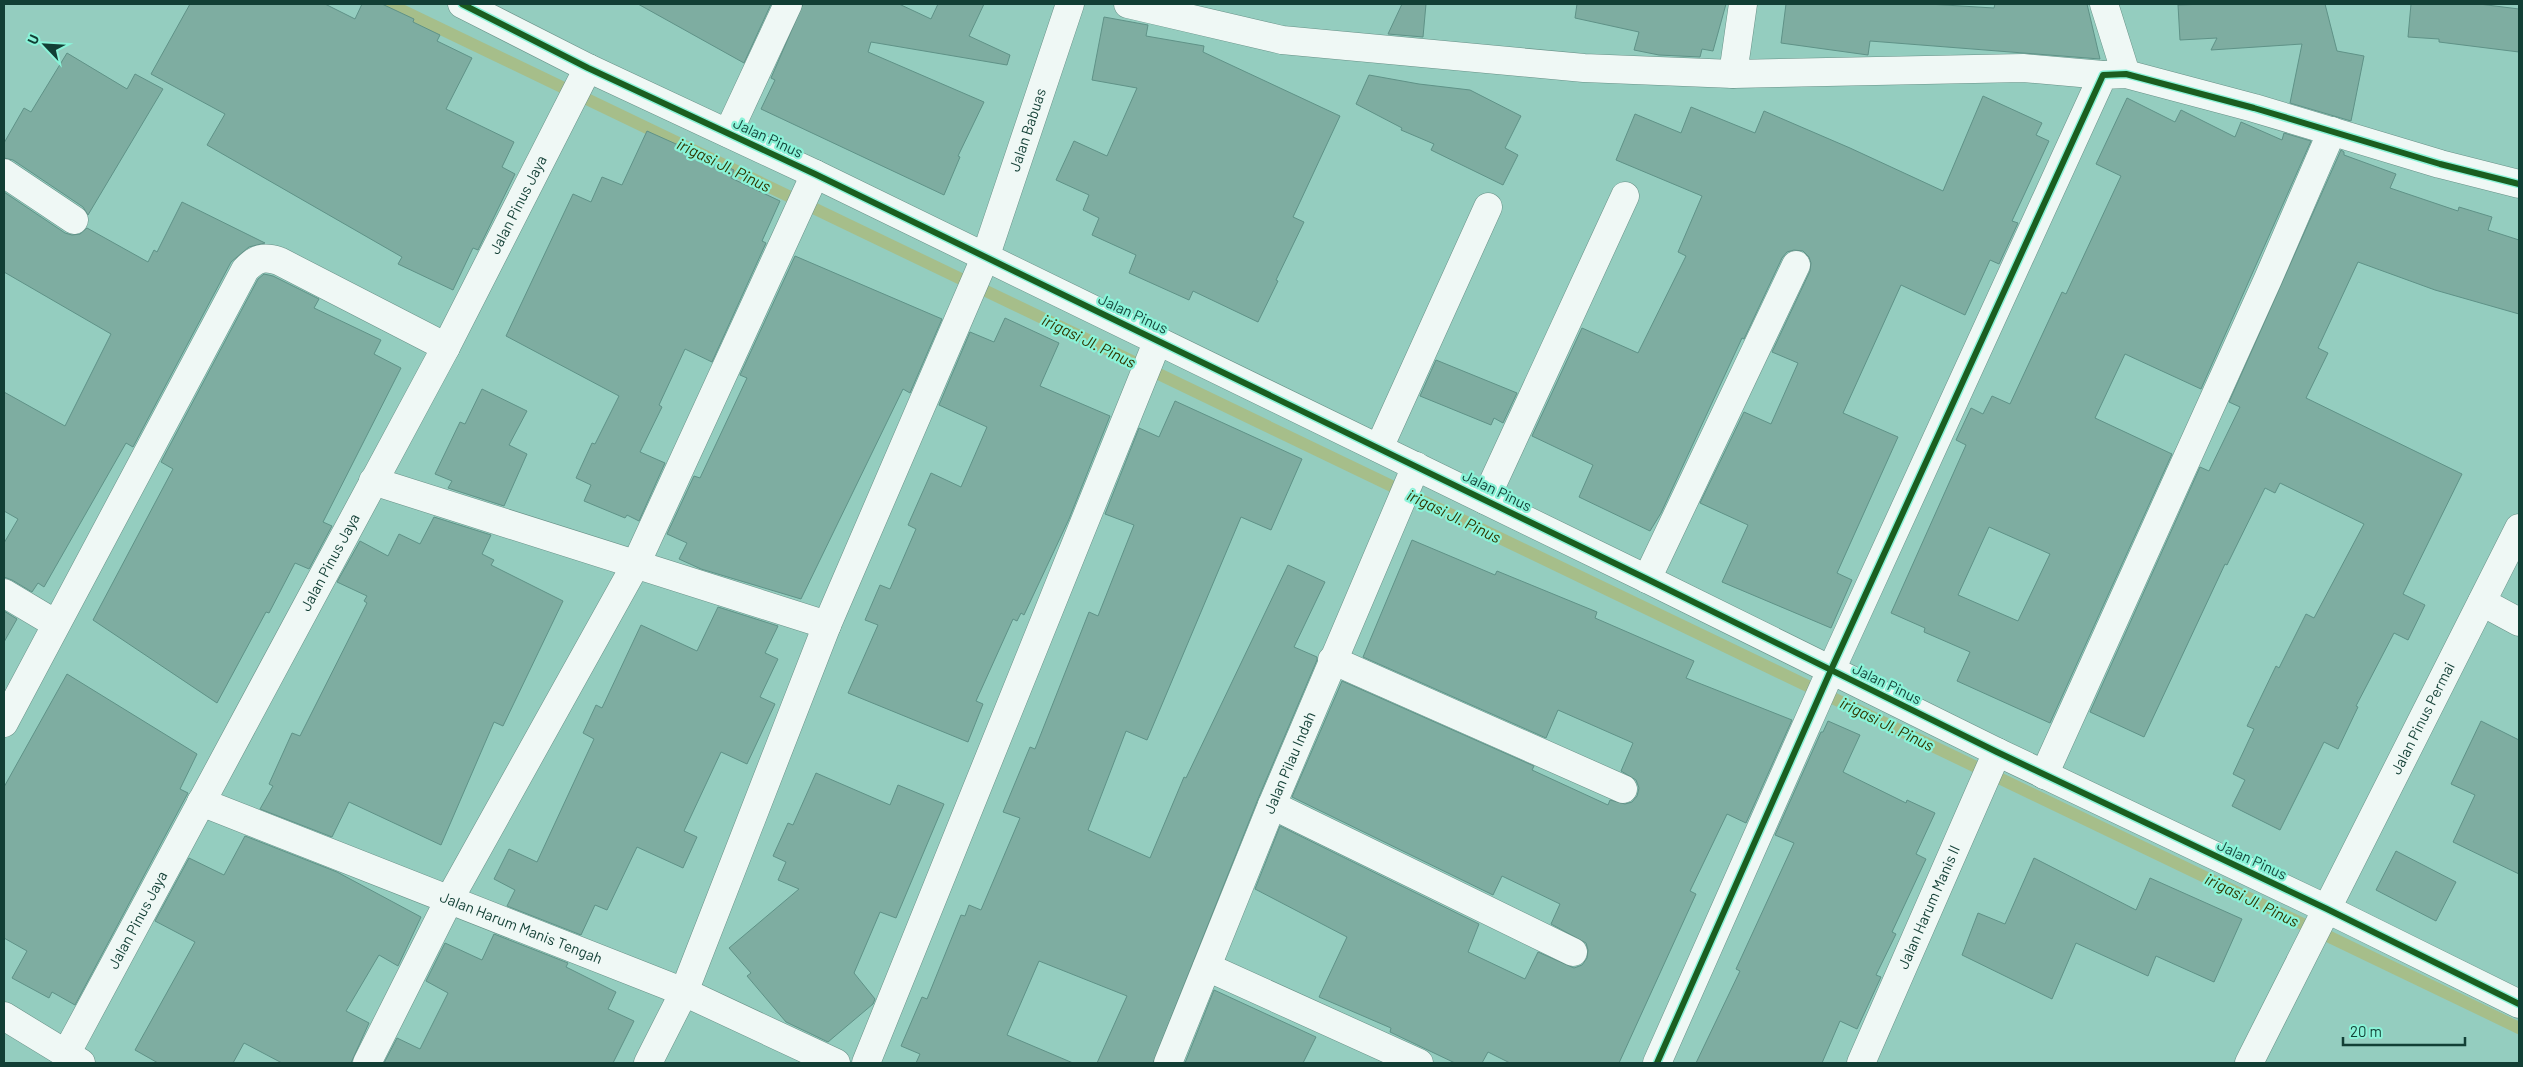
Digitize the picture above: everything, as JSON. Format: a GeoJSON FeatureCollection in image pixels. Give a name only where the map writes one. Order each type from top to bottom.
{"type":"FeatureCollection","features":[{"type":"Feature","properties":{"kind":"street","name":"Jalan Pinus"},"geometry":{"type":"LineString","coordinates":[[462,4],[588,68],[815,174],[985,258],[1158,340],[2044,775],[2327,909],[2519,1004]]}},
{"type":"Feature","properties":{"kind":"street"},"geometry":{"type":"LineString","coordinates":[[728,133],[788,4]]}},
{"type":"Feature","properties":{"kind":"street","name":"Jalan Babuas"},"geometry":{"type":"LineString","coordinates":[[648,1063],[684,992],[827,625],[985,258],[1070,4]]}},
{"type":"Feature","properties":{"kind":"street"},"geometry":{"type":"LineString","coordinates":[[1128,4],[1282,40],[1584,68],[1733,74],[2023,68],[2114,75],[2332,131],[2440,164],[2519,184]]}},
{"type":"Feature","properties":{"kind":"street"},"geometry":{"type":"LineString","coordinates":[[1733,74],[1743,4]]}},
{"type":"Feature","properties":{"kind":"street"},"geometry":{"type":"LineString","coordinates":[[1657,1063],[1831,670],[2114,75],[2104,4]]}},
{"type":"Feature","properties":{"kind":"street","name":"Jalan Pinus Jaya"},"geometry":{"type":"LineString","coordinates":[[73,1059],[201,802],[446,347],[588,68]]}},
{"type":"Feature","properties":{"kind":"street"},"geometry":{"type":"LineString","coordinates":[[2044,775],[2264,288],[2332,131]]}},
{"type":"Feature","properties":{"kind":"street"},"geometry":{"type":"LineString","coordinates":[[4,173],[74,220]]}},
{"type":"Feature","properties":{"kind":"street"},"geometry":{"type":"LineString","coordinates":[[367,1063],[449,900],[636,564],[815,174]]}},
{"type":"Feature","properties":{"kind":"street"},"geometry":{"type":"LineString","coordinates":[[1485,500],[1624,196]]}},
{"type":"Feature","properties":{"kind":"street"},"geometry":{"type":"LineString","coordinates":[[1379,448],[1488,207]]}},
{"type":"Feature","properties":{"kind":"street"},"geometry":{"type":"LineString","coordinates":[[4,723],[245,270],[253,261],[267,257],[279,261],[446,347]]}},
{"type":"Feature","properties":{"kind":"street"},"geometry":{"type":"LineString","coordinates":[[1647,579],[1796,265]]}},
{"type":"Feature","properties":{"kind":"street"},"geometry":{"type":"LineString","coordinates":[[866,1063],[1158,340]]}},
{"type":"Feature","properties":{"kind":"street","name":"Jalan Pilau Indah"},"geometry":{"type":"LineString","coordinates":[[1168,1063],[1332,660],[1416,466]]}},
{"type":"Feature","properties":{"kind":"street"},"geometry":{"type":"LineString","coordinates":[[373,481],[827,625]]}},
{"type":"Feature","properties":{"kind":"street","name":"Jalan Pinus Permai"},"geometry":{"type":"LineString","coordinates":[[2250,1063],[2519,528]]}},
{"type":"Feature","properties":{"kind":"street"},"geometry":{"type":"LineString","coordinates":[[4,593],[56,624]]}},
{"type":"Feature","properties":{"kind":"street"},"geometry":{"type":"LineString","coordinates":[[2482,602],[2519,622]]}},
{"type":"Feature","properties":{"kind":"street"},"geometry":{"type":"LineString","coordinates":[[1332,660],[1623,789]]}},
{"type":"Feature","properties":{"kind":"street","name":"Jalan Harum Manis II"},"geometry":{"type":"LineString","coordinates":[[1861,1063],[1997,752]]}},
{"type":"Feature","properties":{"kind":"street","name":"Jalan Harum Manis Tengah"},"geometry":{"type":"LineString","coordinates":[[201,802],[684,992],[836,1063]]}},
{"type":"Feature","properties":{"kind":"street"},"geometry":{"type":"LineString","coordinates":[[1272,805],[1573,952]]}},
{"type":"Feature","properties":{"kind":"street"},"geometry":{"type":"LineString","coordinates":[[1207,967],[1420,1063]]}},
{"type":"Feature","properties":{"kind":"street"},"geometry":{"type":"LineString","coordinates":[[4,1016],[73,1059]]}},
{"type":"Feature","properties":{"kind":"building"},"geometry":{"type":"Polygon","coordinates":[[[190,4],[325,4],[355,19],[362,4],[382,4],[414,19],[413,22],[440,35],[437,41],[472,58],[446,109],[514,142],[502,167],[515,174],[478,250],[473,248],[453,290],[398,264],[402,257],[207,145],[225,114],[151,74],[190,4]]]}},
{"type":"Feature","properties":{"kind":"building"},"geometry":{"type":"Polygon","coordinates":[[[638,4],[771,4],[744,63],[638,4]]]}},
{"type":"Feature","properties":{"kind":"building"},"geometry":{"type":"Polygon","coordinates":[[[803,4],[899,4],[931,19],[938,4],[984,4],[969,36],[1010,55],[1007,65],[871,42],[868,52],[984,102],[958,156],[960,157],[944,195],[761,109],[775,80],[771,78],[803,4]]]}},
{"type":"Feature","properties":{"kind":"building"},"geometry":{"type":"Polygon","coordinates":[[[1402,4],[1426,4],[1423,37],[1388,34],[1402,4]]]}},
{"type":"Feature","properties":{"kind":"building"},"geometry":{"type":"Polygon","coordinates":[[[1577,4],[1726,4],[1713,51],[1702,49],[1700,57],[1659,55],[1634,50],[1639,32],[1575,18],[1577,4]]]}},
{"type":"Feature","properties":{"kind":"building"},"geometry":{"type":"Polygon","coordinates":[[[1786,4],[1928,4],[1994,8],[1995,4],[2087,4],[2100,59],[1870,41],[1868,55],[1781,43],[1786,4]]]}},
{"type":"Feature","properties":{"kind":"building"},"geometry":{"type":"Polygon","coordinates":[[[2325,4],[2337,51],[2364,56],[2351,121],[2290,103],[2302,44],[2211,50],[2217,38],[2180,40],[2178,5],[2325,4]]]}},
{"type":"Feature","properties":{"kind":"building"},"geometry":{"type":"Polygon","coordinates":[[[2411,4],[2479,4],[2519,9],[2519,52],[2439,42],[2439,39],[2408,37],[2411,4]]]}},
{"type":"Feature","properties":{"kind":"building"},"geometry":{"type":"Polygon","coordinates":[[[1104,17],[1148,25],[1146,36],[1204,46],[1203,52],[1340,116],[1293,217],[1304,222],[1258,322],[1193,291],[1189,300],[1129,273],[1136,255],[1092,235],[1099,218],[1083,210],[1089,195],[1056,180],[1074,141],[1107,156],[1137,88],[1092,80],[1104,17]]]}},
{"type":"Feature","properties":{"kind":"building"},"geometry":{"type":"Polygon","coordinates":[[[67,53],[127,89],[135,74],[163,89],[88,215],[83,207],[13,160],[4,158],[4,143],[24,108],[31,112],[67,53]]]}},
{"type":"Feature","properties":{"kind":"building"},"geometry":{"type":"Polygon","coordinates":[[[1369,75],[1419,84],[1470,90],[1521,116],[1505,148],[1518,155],[1503,185],[1431,150],[1434,144],[1401,130],[1402,128],[1356,104],[1369,75]]]}},
{"type":"Feature","properties":{"kind":"building"},"geometry":{"type":"Polygon","coordinates":[[[1983,96],[2042,123],[2036,135],[2049,141],[2012,221],[2018,223],[1999,264],[1990,260],[1965,315],[1901,285],[1843,413],[1898,437],[1837,573],[1852,580],[1831,628],[1722,582],[1748,525],[1700,503],[1744,412],[1771,424],[1798,363],[1772,352],[1810,271],[1811,263],[1809,257],[1803,251],[1794,250],[1787,252],[1782,258],[1744,339],[1742,338],[1661,513],[1650,531],[1579,497],[1593,465],[1532,436],[1582,328],[1638,353],[1686,256],[1678,252],[1702,196],[1616,160],[1635,114],[1681,133],[1691,107],[1755,133],[1764,111],[1943,191],[1983,96]]]}},
{"type":"Feature","properties":{"kind":"building"},"geometry":{"type":"Polygon","coordinates":[[[2127,98],[2175,122],[2181,110],[2235,137],[2241,122],[2282,140],[2284,133],[2311,141],[2201,389],[2125,354],[2095,418],[2172,454],[2050,723],[1957,681],[1970,652],[1924,632],[1925,628],[1891,613],[1966,445],[1956,440],[1971,408],[1983,414],[1992,396],[2010,404],[2062,292],[2066,294],[2121,176],[2096,164],[2127,98]],[[1989,527],[1958,595],[2018,621],[2050,554],[1989,527]]]}},
{"type":"Feature","properties":{"kind":"building"},"geometry":{"type":"Polygon","coordinates":[[[647,131],[734,170],[731,178],[780,201],[762,241],[766,243],[712,362],[685,349],[659,405],[662,407],[640,452],[665,463],[639,521],[627,515],[625,518],[584,501],[591,485],[576,478],[592,443],[595,444],[619,396],[506,336],[573,194],[591,202],[602,177],[622,185],[647,131]]]}},
{"type":"Feature","properties":{"kind":"building"},"geometry":{"type":"Polygon","coordinates":[[[2341,150],[2344,152],[2344,155],[2396,174],[2390,188],[2458,211],[2459,207],[2492,217],[2488,230],[2519,240],[2519,314],[2435,290],[2358,262],[2318,348],[2328,353],[2306,398],[2462,474],[2403,594],[2425,605],[2408,640],[2394,633],[2356,706],[2358,707],[2338,749],[2324,742],[2280,830],[2232,806],[2245,780],[2233,774],[2254,729],[2247,726],[2276,666],[2279,668],[2306,614],[2314,618],[2364,524],[2280,483],[2275,493],[2265,488],[2227,565],[2225,564],[2144,737],[2090,712],[2200,467],[2209,471],[2240,407],[2229,402],[2341,150]]]}},
{"type":"Feature","properties":{"kind":"building"},"geometry":{"type":"Polygon","coordinates":[[[4,192],[65,233],[72,235],[80,234],[87,228],[148,262],[154,250],[157,252],[182,202],[265,243],[249,247],[231,262],[133,447],[126,443],[44,587],[38,583],[32,592],[4,577],[4,543],[18,519],[4,511],[4,392],[65,426],[111,334],[4,272],[4,192]]]}},
{"type":"Feature","properties":{"kind":"building"},"geometry":{"type":"Polygon","coordinates":[[[795,256],[942,319],[910,393],[903,389],[801,599],[701,569],[679,559],[687,543],[667,534],[694,476],[700,478],[747,378],[740,375],[795,256]]]}},
{"type":"Feature","properties":{"kind":"building"},"geometry":{"type":"Polygon","coordinates":[[[264,274],[273,276],[319,299],[314,308],[381,340],[374,354],[401,368],[323,522],[332,526],[309,569],[295,563],[269,613],[266,612],[217,703],[93,620],[173,469],[161,462],[258,279],[264,274]]]}},
{"type":"Feature","properties":{"kind":"building"},"geometry":{"type":"Polygon","coordinates":[[[1005,318],[1059,343],[1040,386],[1110,416],[1069,519],[1024,615],[1021,613],[1017,621],[1013,619],[976,701],[983,704],[968,742],[848,693],[878,625],[865,620],[880,585],[890,589],[916,529],[908,525],[931,473],[961,487],[987,427],[939,405],[970,332],[994,342],[1005,318]]]}},
{"type":"Feature","properties":{"kind":"building"},"geometry":{"type":"Polygon","coordinates":[[[1436,360],[1517,393],[1503,423],[1494,418],[1491,425],[1420,396],[1436,360]]]}},
{"type":"Feature","properties":{"kind":"building"},"geometry":{"type":"Polygon","coordinates":[[[482,389],[527,411],[509,445],[527,454],[504,506],[448,488],[452,481],[435,474],[460,422],[465,424],[482,389]]]}},
{"type":"Feature","properties":{"kind":"building"},"geometry":{"type":"Polygon","coordinates":[[[1175,401],[1302,459],[1271,530],[1241,517],[1147,740],[1126,731],[1088,830],[1150,858],[1184,777],[1186,778],[1288,565],[1325,582],[1294,647],[1317,657],[1317,660],[1258,799],[1153,1063],[1097,1063],[1127,996],[1039,961],[1007,1035],[1073,1063],[916,1063],[920,1054],[901,1046],[922,997],[927,999],[961,915],[965,916],[969,905],[981,910],[1020,818],[1003,812],[1030,747],[1035,749],[1089,612],[1098,616],[1134,525],[1105,514],[1139,428],[1159,437],[1175,401]]]}},
{"type":"Feature","properties":{"kind":"building"},"geometry":{"type":"Polygon","coordinates":[[[434,517],[491,535],[482,554],[494,560],[491,565],[563,601],[503,726],[494,722],[441,845],[349,802],[332,837],[260,809],[273,786],[269,784],[292,733],[300,736],[367,603],[364,601],[367,596],[337,582],[360,541],[388,556],[399,534],[420,544],[434,517]]]}},
{"type":"Feature","properties":{"kind":"building"},"geometry":{"type":"Polygon","coordinates":[[[1412,540],[1495,575],[1497,571],[1597,612],[1595,618],[1694,661],[1686,678],[1792,720],[1746,823],[1727,814],[1690,891],[1696,894],[1619,1063],[1510,1063],[1488,1052],[1482,1063],[1455,1063],[1390,1032],[1391,1028],[1319,997],[1347,937],[1255,889],[1280,826],[1479,924],[1468,952],[1525,979],[1538,952],[1574,968],[1582,965],[1587,958],[1588,950],[1586,943],[1551,924],[1560,904],[1502,876],[1493,895],[1292,797],[1342,681],[1534,766],[1532,770],[1608,805],[1610,800],[1625,804],[1632,802],[1637,796],[1639,788],[1636,780],[1621,771],[1633,743],[1558,710],[1546,738],[1363,657],[1412,540]]]}},
{"type":"Feature","properties":{"kind":"building"},"geometry":{"type":"Polygon","coordinates":[[[718,607],[778,626],[765,653],[778,659],[760,697],[775,704],[747,764],[721,752],[684,831],[697,837],[683,868],[637,847],[607,910],[595,905],[581,935],[507,906],[515,890],[494,879],[509,849],[537,862],[594,739],[583,733],[596,705],[602,708],[641,625],[697,651],[718,607]]]}},
{"type":"Feature","properties":{"kind":"building"},"geometry":{"type":"Polygon","coordinates":[[[4,611],[17,619],[4,642],[4,611]]]}},
{"type":"Feature","properties":{"kind":"building"},"geometry":{"type":"Polygon","coordinates":[[[67,674],[197,754],[180,789],[188,793],[75,1005],[52,992],[49,998],[12,978],[27,951],[4,938],[4,787],[67,674]]]}},
{"type":"Feature","properties":{"kind":"building"},"geometry":{"type":"Polygon","coordinates":[[[1828,721],[1860,735],[1843,772],[1906,803],[1907,800],[1935,813],[1916,854],[1926,859],[1892,932],[1896,934],[1876,975],[1881,977],[1857,1029],[1840,1021],[1822,1063],[1696,1063],[1740,971],[1736,969],[1794,843],[1775,835],[1821,732],[1823,732],[1828,721]]]}},
{"type":"Feature","properties":{"kind":"building"},"geometry":{"type":"Polygon","coordinates":[[[2481,721],[2519,740],[2519,874],[2453,842],[2475,795],[2451,784],[2481,721]]]}},
{"type":"Feature","properties":{"kind":"building"},"geometry":{"type":"Polygon","coordinates":[[[816,773],[890,805],[898,785],[944,804],[896,918],[880,912],[854,973],[875,999],[873,1004],[828,1042],[786,1022],[747,976],[751,973],[729,948],[799,889],[778,880],[786,862],[773,856],[788,823],[793,825],[816,773]]]}},
{"type":"Feature","properties":{"kind":"building"},"geometry":{"type":"Polygon","coordinates":[[[245,836],[337,872],[421,917],[398,966],[379,955],[346,1011],[369,1023],[351,1063],[282,1063],[244,1043],[233,1063],[158,1063],[135,1050],[195,942],[155,921],[189,858],[224,875],[245,836]]]}},
{"type":"Feature","properties":{"kind":"building"},"geometry":{"type":"Polygon","coordinates":[[[2396,851],[2456,882],[2436,921],[2376,890],[2396,851]]]}},
{"type":"Feature","properties":{"kind":"building"},"geometry":{"type":"Polygon","coordinates":[[[2034,858],[2136,910],[2150,878],[2242,919],[2214,982],[2156,956],[2148,976],[2076,943],[2052,999],[1962,955],[1978,913],[2005,924],[2034,858]]]}},
{"type":"Feature","properties":{"kind":"building"},"geometry":{"type":"Polygon","coordinates":[[[494,934],[568,963],[566,967],[616,992],[608,1009],[634,1021],[613,1063],[384,1063],[397,1038],[420,1049],[448,993],[426,981],[445,943],[482,960],[494,934]]]}},
{"type":"Feature","properties":{"kind":"building"},"geometry":{"type":"Polygon","coordinates":[[[1214,990],[1316,1037],[1303,1063],[1185,1063],[1214,990]]]}},
{"type":"Feature","properties":{"kind":"waterway","name":"irigasi Jl. Pinus"},"geometry":{"type":"LineString","coordinates":[[389,4],[2519,1028]]}},
{"type":"Feature","properties":{"kind":"cycle path"},"geometry":{"type":"LineString","coordinates":[[462,4],[588,68],[815,174],[1647,579],[1997,752],[2327,909],[2519,1004]]}},
{"type":"Feature","properties":{"kind":"cycle path"},"geometry":{"type":"LineString","coordinates":[[1657,1063],[1831,670],[2103,75],[2126,74],[2254,108],[2440,164],[2519,184]]}}]}
